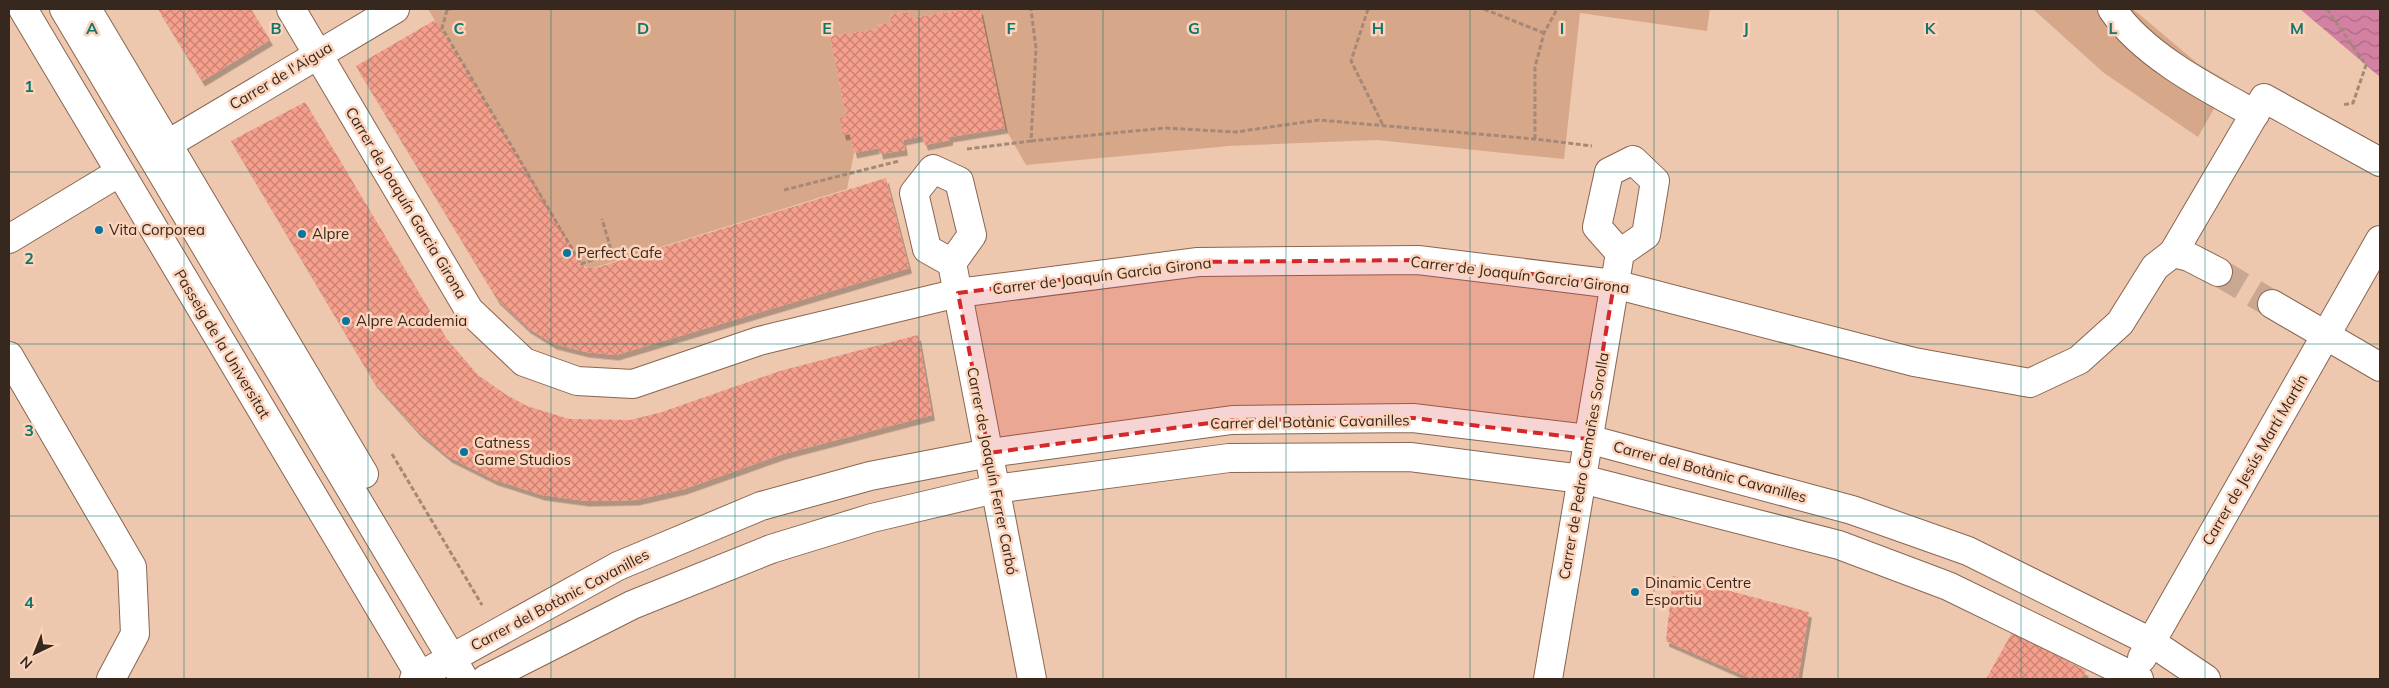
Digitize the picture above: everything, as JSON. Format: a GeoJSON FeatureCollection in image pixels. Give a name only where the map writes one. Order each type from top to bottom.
{"type":"FeatureCollection","features":[{"type":"Feature","properties":{"kind":"street","name":"Passeig de la Universitat"},"geometry":{"type":"LineString","coordinates":[[23,9],[120,172],[439,671],[486,679]]}},
{"type":"Feature","properties":{"kind":"street"},"geometry":{"type":"LineString","coordinates":[[43,9],[439,671]]}},
{"type":"Feature","properties":{"kind":"street"},"geometry":{"type":"LineString","coordinates":[[64,9],[439,671]]}},
{"type":"Feature","properties":{"kind":"street","name":"Passeig de la Universitat"},"geometry":{"type":"LineString","coordinates":[[87,9],[168,144],[439,671]]}},
{"type":"Feature","properties":{"kind":"street","name":"Carrer de Joaquín Garcia Girona"},"geometry":{"type":"LineString","coordinates":[[291,9],[468,310],[524,362],[577,382],[633,384],[759,341],[958,293],[1198,262],[1418,260],[1614,284],[1914,362],[2030,383],[2079,360],[2120,323],[2154,267],[2173,253],[2260,106]]}},
{"type":"Feature","properties":{"kind":"street","name":"Carrer de l'Aigua"},"geometry":{"type":"LineString","coordinates":[[168,144],[395,9]]}},
{"type":"Feature","properties":{"kind":"street"},"geometry":{"type":"LineString","coordinates":[[2112,9],[2123,24],[2187,76],[2260,106],[2380,162]]}},
{"type":"Feature","properties":{"kind":"street"},"geometry":{"type":"LineString","coordinates":[[1633,160],[1655,181],[1646,235],[1620,253],[1597,227],[1609,172],[1633,160]]}},
{"type":"Feature","properties":{"kind":"street"},"geometry":{"type":"LineString","coordinates":[[930,161],[959,181],[972,235],[952,263],[927,249],[914,192],[930,161]]}},
{"type":"Feature","properties":{"kind":"street"},"geometry":{"type":"LineString","coordinates":[[9,239],[120,172]]}},
{"type":"Feature","properties":{"kind":"street","name":"Carrer de Jesús Martí Martín"},"geometry":{"type":"LineString","coordinates":[[2134,678],[2151,642],[2380,240]]}},
{"type":"Feature","properties":{"kind":"street","name":"Carrer de Pedro Camañes Sorolla"},"geometry":{"type":"LineString","coordinates":[[1548,679],[1620,253]]}},
{"type":"Feature","properties":{"kind":"street"},"geometry":{"type":"LineString","coordinates":[[2173,253],[2189,257],[2218,272]]}},
{"type":"Feature","properties":{"kind":"street","name":"Carrer de Joaquín Ferrer Carbó"},"geometry":{"type":"LineString","coordinates":[[952,263],[1032,679]]}},
{"type":"Feature","properties":{"kind":"street"},"geometry":{"type":"LineString","coordinates":[[2272,304],[2380,367]]}},
{"type":"Feature","properties":{"kind":"street"},"geometry":{"type":"LineString","coordinates":[[9,356],[132,567],[135,634],[111,679]]}},
{"type":"Feature","properties":{"kind":"street","name":"Carrer del Botànic Cavanilles"},"geometry":{"type":"LineString","coordinates":[[439,671],[618,566],[761,506],[870,476],[989,453],[1232,420],[1413,418],[1588,439],[1852,510],[1968,550],[2151,642],[2206,679]]}},
{"type":"Feature","properties":{"kind":"street"},"geometry":{"type":"LineString","coordinates":[[486,679],[632,605],[771,549],[872,518],[995,489],[1229,458],[1410,457],[1582,479],[1839,545],[1948,586],[2134,678]]}},
{"type":"Feature","properties":{"kind":"path"},"geometry":{"type":"LineString","coordinates":[[452,9],[446,10],[442,28],[581,264],[612,253],[602,218]]}},
{"type":"Feature","properties":{"kind":"path"},"geometry":{"type":"LineString","coordinates":[[1031,9],[1036,48],[1031,141]]}},
{"type":"Feature","properties":{"kind":"path"},"geometry":{"type":"LineString","coordinates":[[1368,9],[1351,62],[1383,126]]}},
{"type":"Feature","properties":{"kind":"path"},"geometry":{"type":"LineString","coordinates":[[1484,9],[1544,33]]}},
{"type":"Feature","properties":{"kind":"path"},"geometry":{"type":"LineString","coordinates":[[1535,139],[1535,67],[1544,33],[1557,9]]}},
{"type":"Feature","properties":{"kind":"path"},"geometry":{"type":"LineString","coordinates":[[2327,9],[2366,65],[2353,103],[2336,106]]}},
{"type":"Feature","properties":{"kind":"path"},"geometry":{"type":"LineString","coordinates":[[784,190],[1031,141],[1166,128],[1236,132],[1320,120],[1535,139],[1634,152],[1633,160]]}},
{"type":"Feature","properties":{"kind":"highlighted area"},"geometry":{"type":"Polygon","coordinates":[[[1418,260],[1614,284],[1588,439],[1413,418],[1232,420],[989,453],[958,293],[1198,262],[1418,260]]]}},
{"type":"Feature","properties":{"kind":"shaded area"},"geometry":{"type":"Polygon","coordinates":[[[428,9],[971,9],[910,18],[908,12],[890,15],[891,23],[877,25],[878,29],[830,36],[846,116],[844,135],[850,134],[854,153],[847,189],[590,269],[581,264],[428,9]]]}},
{"type":"Feature","properties":{"kind":"shaded area"},"geometry":{"type":"Polygon","coordinates":[[[980,9],[1710,9],[1707,31],[1580,13],[1564,159],[1377,140],[1229,146],[1026,165],[1005,128],[980,9]]]}},
{"type":"Feature","properties":{"kind":"shaded area"},"geometry":{"type":"Polygon","coordinates":[[[2033,9],[2133,9],[2197,63],[2229,82],[2198,137],[2104,73],[2033,9]]]}},
{"type":"Feature","properties":{"kind":"water"},"geometry":{"type":"Polygon","coordinates":[[[2300,9],[2380,9],[2380,77],[2300,9]]]}},
{"type":"Feature","properties":{"kind":"building"},"geometry":{"type":"Polygon","coordinates":[[[158,9],[251,9],[270,40],[202,81],[158,9]]]}},
{"type":"Feature","properties":{"kind":"building"},"geometry":{"type":"Polygon","coordinates":[[[980,9],[1005,128],[950,137],[950,140],[925,145],[922,136],[903,140],[905,150],[880,154],[879,148],[854,153],[850,134],[843,135],[840,118],[846,116],[830,36],[878,29],[877,25],[891,23],[890,15],[908,12],[910,18],[980,9]]]}},
{"type":"Feature","properties":{"kind":"building"},"geometry":{"type":"Polygon","coordinates":[[[435,20],[585,268],[596,268],[886,178],[909,268],[616,355],[586,352],[554,344],[528,328],[497,299],[356,66],[435,20]]]}},
{"type":"Feature","properties":{"kind":"building"},"geometry":{"type":"Polygon","coordinates":[[[305,102],[446,338],[478,375],[505,394],[527,406],[569,419],[630,420],[662,412],[780,371],[918,335],[932,415],[783,454],[684,489],[636,500],[586,501],[542,495],[495,480],[449,457],[419,432],[374,382],[231,141],[305,102]]]}},
{"type":"Feature","properties":{"kind":"building"},"geometry":{"type":"Polygon","coordinates":[[[1673,576],[1809,612],[1798,679],[1752,679],[1666,641],[1673,576]]]}},
{"type":"Feature","properties":{"kind":"building"},"geometry":{"type":"Polygon","coordinates":[[[2013,631],[2086,671],[2082,679],[1986,679],[2013,631]]]}},
{"type":"Feature","properties":{"kind":"tunnel"},"geometry":{"type":"LineString","coordinates":[[2218,272],[2272,304]]}},
{"type":"Feature","properties":{"kind":"place","name":"Vita Corporea"},"geometry":{"type":"Point","coordinates":[99,230]}},
{"type":"Feature","properties":{"kind":"place","name":"Alpre"},"geometry":{"type":"Point","coordinates":[302,234]}},
{"type":"Feature","properties":{"kind":"place","name":"Perfect Cafe"},"geometry":{"type":"Point","coordinates":[567,253]}},
{"type":"Feature","properties":{"kind":"place","name":"Alpre Academia"},"geometry":{"type":"Point","coordinates":[346,321]}},
{"type":"Feature","properties":{"kind":"place","name":"Catness Game Studios"},"geometry":{"type":"Point","coordinates":[464,452]}},
{"type":"Feature","properties":{"kind":"place","name":"Dinamic Centre Esportiu"},"geometry":{"type":"Point","coordinates":[1635,592]}}]}
